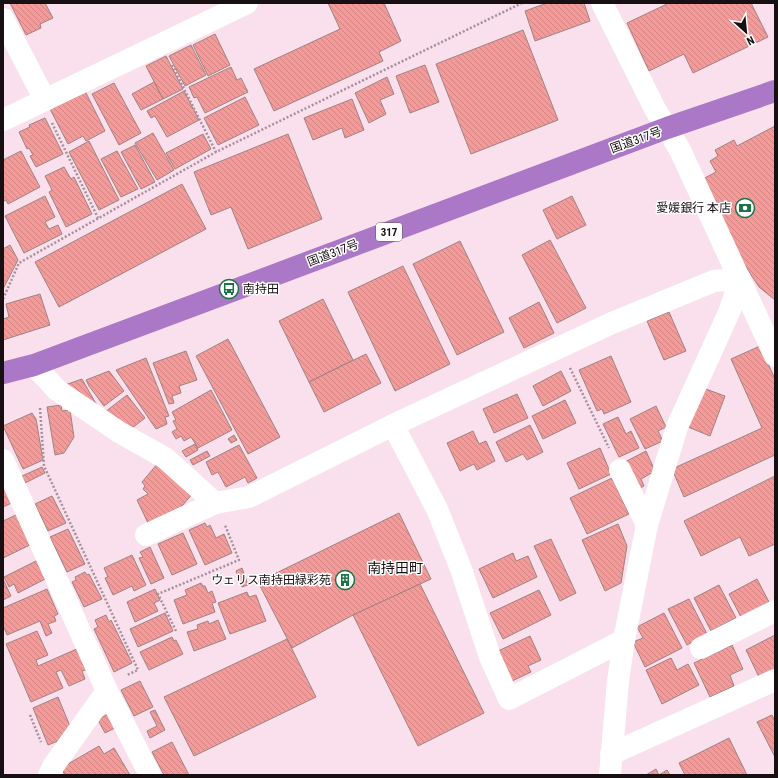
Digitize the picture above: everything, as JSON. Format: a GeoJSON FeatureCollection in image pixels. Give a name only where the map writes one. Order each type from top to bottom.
{"type":"FeatureCollection","features":[{"type":"Feature","properties":{"kind":"highway","name":"国道317号"},"geometry":{"type":"LineString","coordinates":[[3,373],[41,372],[667,128],[775,91]]}},
{"type":"Feature","properties":{"kind":"street"},"geometry":{"type":"LineString","coordinates":[[3,120],[247,3]]}},
{"type":"Feature","properties":{"kind":"street"},"geometry":{"type":"LineString","coordinates":[[602,3],[655,109],[680,150],[740,279],[768,320],[775,356]]}},
{"type":"Feature","properties":{"kind":"street"},"geometry":{"type":"LineString","coordinates":[[3,19],[43,101]]}},
{"type":"Feature","properties":{"kind":"street"},"geometry":{"type":"LineString","coordinates":[[146,535],[215,503],[249,497],[393,426],[560,347],[714,281],[740,279]]}},
{"type":"Feature","properties":{"kind":"street"},"geometry":{"type":"LineString","coordinates":[[610,775],[618,681],[624,640],[647,525],[677,427],[730,310],[740,279]]}},
{"type":"Feature","properties":{"kind":"street"},"geometry":{"type":"LineString","coordinates":[[41,372],[57,390],[119,432],[165,458],[215,503]]}},
{"type":"Feature","properties":{"kind":"street"},"geometry":{"type":"LineString","coordinates":[[393,426],[437,509],[461,569],[490,657],[509,699],[624,640]]}},
{"type":"Feature","properties":{"kind":"street"},"geometry":{"type":"LineString","coordinates":[[3,460],[107,690],[150,775]]}},
{"type":"Feature","properties":{"kind":"street"},"geometry":{"type":"LineString","coordinates":[[620,470],[647,525]]}},
{"type":"Feature","properties":{"kind":"street"},"geometry":{"type":"LineString","coordinates":[[701,648],[775,611]]}},
{"type":"Feature","properties":{"kind":"street"},"geometry":{"type":"LineString","coordinates":[[611,754],[775,680]]}},
{"type":"Feature","properties":{"kind":"street"},"geometry":{"type":"LineString","coordinates":[[49,775],[54,765],[107,690]]}},
{"type":"Feature","properties":{"kind":"path"},"geometry":{"type":"LineString","coordinates":[[3,299],[19,262],[216,152],[522,3]]}},
{"type":"Feature","properties":{"kind":"path"},"geometry":{"type":"LineString","coordinates":[[162,44],[216,152]]}},
{"type":"Feature","properties":{"kind":"path"},"geometry":{"type":"LineString","coordinates":[[43,101],[98,218]]}},
{"type":"Feature","properties":{"kind":"path"},"geometry":{"type":"LineString","coordinates":[[560,347],[620,470]]}},
{"type":"Feature","properties":{"kind":"path"},"geometry":{"type":"LineString","coordinates":[[41,372],[40,404],[44,466],[138,670]]}},
{"type":"Feature","properties":{"kind":"path"},"geometry":{"type":"LineString","coordinates":[[176,631],[158,594],[239,560],[215,503]]}},
{"type":"Feature","properties":{"kind":"building"},"geometry":{"type":"Polygon","coordinates":[[[10,3],[45,3],[53,18],[40,24],[41,28],[26,35],[10,3]]]}},
{"type":"Feature","properties":{"kind":"building"},"geometry":{"type":"Polygon","coordinates":[[[328,3],[384,3],[401,41],[379,52],[383,61],[274,111],[254,69],[340,29],[328,3]]]}},
{"type":"Feature","properties":{"kind":"building"},"geometry":{"type":"Polygon","coordinates":[[[547,3],[584,3],[590,21],[535,41],[525,11],[547,3]]]}},
{"type":"Feature","properties":{"kind":"building"},"geometry":{"type":"Polygon","coordinates":[[[669,3],[751,3],[768,37],[693,73],[684,54],[649,71],[627,23],[669,3]]]}},
{"type":"Feature","properties":{"kind":"building"},"geometry":{"type":"Polygon","coordinates":[[[523,30],[558,120],[471,154],[436,64],[523,30]]]}},
{"type":"Feature","properties":{"kind":"building"},"geometry":{"type":"Polygon","coordinates":[[[215,34],[230,65],[208,76],[193,45],[215,34]]]}},
{"type":"Feature","properties":{"kind":"building"},"geometry":{"type":"Polygon","coordinates":[[[191,45],[206,75],[185,86],[169,56],[191,45]]]}},
{"type":"Feature","properties":{"kind":"building"},"geometry":{"type":"Polygon","coordinates":[[[166,56],[183,89],[163,99],[146,66],[166,56]]]}},
{"type":"Feature","properties":{"kind":"building"},"geometry":{"type":"Polygon","coordinates":[[[425,65],[439,102],[410,113],[396,76],[425,65]]]}},
{"type":"Feature","properties":{"kind":"building"},"geometry":{"type":"Polygon","coordinates":[[[231,67],[237,80],[241,78],[248,92],[205,113],[197,97],[194,98],[189,87],[231,67]]]}},
{"type":"Feature","properties":{"kind":"building"},"geometry":{"type":"Polygon","coordinates":[[[387,77],[394,94],[380,100],[386,114],[369,123],[355,93],[387,77]]]}},
{"type":"Feature","properties":{"kind":"building"},"geometry":{"type":"Polygon","coordinates":[[[154,82],[163,99],[141,110],[132,94],[154,82]]]}},
{"type":"Feature","properties":{"kind":"building"},"geometry":{"type":"Polygon","coordinates":[[[114,83],[141,133],[119,145],[92,94],[114,83]]]}},
{"type":"Feature","properties":{"kind":"building"},"geometry":{"type":"Polygon","coordinates":[[[85,91],[105,131],[86,141],[83,136],[68,144],[50,109],[85,91]]]}},
{"type":"Feature","properties":{"kind":"building"},"geometry":{"type":"Polygon","coordinates":[[[184,91],[199,120],[167,137],[155,116],[151,118],[147,111],[184,91]]]}},
{"type":"Feature","properties":{"kind":"building"},"geometry":{"type":"Polygon","coordinates":[[[245,97],[259,125],[218,145],[204,118],[245,97]]]}},
{"type":"Feature","properties":{"kind":"building"},"geometry":{"type":"Polygon","coordinates":[[[352,99],[364,130],[345,138],[342,128],[313,140],[304,118],[352,99]]]}},
{"type":"Feature","properties":{"kind":"building"},"geometry":{"type":"Polygon","coordinates":[[[45,118],[63,154],[36,167],[30,156],[33,155],[29,148],[27,149],[19,132],[30,127],[29,125],[45,118]]]}},
{"type":"Feature","properties":{"kind":"building","name":"愛媛銀行 本店"},"geometry":{"type":"Polygon","coordinates":[[[775,126],[775,300],[759,287],[744,264],[701,180],[716,172],[710,161],[718,156],[715,150],[734,140],[737,146],[775,126]]]}},
{"type":"Feature","properties":{"kind":"building"},"geometry":{"type":"Polygon","coordinates":[[[153,133],[174,170],[157,180],[135,143],[153,133]]]}},
{"type":"Feature","properties":{"kind":"building"},"geometry":{"type":"Polygon","coordinates":[[[203,134],[211,149],[175,169],[166,153],[203,134]]]}},
{"type":"Feature","properties":{"kind":"building"},"geometry":{"type":"Polygon","coordinates":[[[288,134],[322,219],[248,249],[231,207],[211,215],[194,172],[288,134]]]}},
{"type":"Feature","properties":{"kind":"building"},"geometry":{"type":"Polygon","coordinates":[[[89,141],[119,200],[99,210],[69,152],[89,141]]]}},
{"type":"Feature","properties":{"kind":"building"},"geometry":{"type":"Polygon","coordinates":[[[135,145],[155,182],[141,189],[121,152],[135,145]]]}},
{"type":"Feature","properties":{"kind":"building"},"geometry":{"type":"Polygon","coordinates":[[[21,151],[40,187],[8,204],[6,200],[4,201],[3,199],[3,160],[21,151]]]}},
{"type":"Feature","properties":{"kind":"building"},"geometry":{"type":"Polygon","coordinates":[[[117,151],[138,189],[121,197],[101,159],[117,151]]]}},
{"type":"Feature","properties":{"kind":"building"},"geometry":{"type":"Polygon","coordinates":[[[64,167],[71,179],[74,177],[92,214],[66,227],[49,192],[52,190],[45,176],[64,167]]]}},
{"type":"Feature","properties":{"kind":"building"},"geometry":{"type":"Polygon","coordinates":[[[182,184],[206,229],[59,307],[35,262],[182,184]]]}},
{"type":"Feature","properties":{"kind":"building"},"geometry":{"type":"Polygon","coordinates":[[[45,196],[55,217],[45,222],[49,229],[58,225],[62,234],[24,253],[5,216],[45,196]]]}},
{"type":"Feature","properties":{"kind":"building"},"geometry":{"type":"Polygon","coordinates":[[[572,196],[586,225],[557,239],[543,210],[572,196]]]}},
{"type":"Feature","properties":{"kind":"building"},"geometry":{"type":"Polygon","coordinates":[[[550,240],[586,308],[557,323],[522,255],[550,240]]]}},
{"type":"Feature","properties":{"kind":"building"},"geometry":{"type":"Polygon","coordinates":[[[460,241],[504,332],[457,355],[413,264],[460,241]]]}},
{"type":"Feature","properties":{"kind":"building"},"geometry":{"type":"Polygon","coordinates":[[[10,245],[18,260],[3,289],[3,249],[10,245]]]}},
{"type":"Feature","properties":{"kind":"building"},"geometry":{"type":"Polygon","coordinates":[[[403,266],[450,364],[395,391],[348,292],[403,266]]]}},
{"type":"Feature","properties":{"kind":"building"},"geometry":{"type":"Polygon","coordinates":[[[40,294],[50,325],[3,340],[3,319],[9,317],[6,304],[40,294]]]}},
{"type":"Feature","properties":{"kind":"building"},"geometry":{"type":"Polygon","coordinates":[[[323,299],[353,360],[309,382],[279,321],[323,299]]]}},
{"type":"Feature","properties":{"kind":"building"},"geometry":{"type":"Polygon","coordinates":[[[539,302],[554,333],[524,348],[509,318],[539,302]]]}},
{"type":"Feature","properties":{"kind":"building"},"geometry":{"type":"Polygon","coordinates":[[[669,312],[686,351],[664,360],[647,321],[669,312]]]}},
{"type":"Feature","properties":{"kind":"building"},"geometry":{"type":"Polygon","coordinates":[[[228,339],[280,437],[248,454],[196,356],[228,339]]]}},
{"type":"Feature","properties":{"kind":"building"},"geometry":{"type":"Polygon","coordinates":[[[760,346],[775,379],[775,455],[684,497],[672,469],[762,428],[731,359],[760,346]]]}},
{"type":"Feature","properties":{"kind":"building"},"geometry":{"type":"Polygon","coordinates":[[[186,351],[197,380],[179,386],[181,393],[172,396],[174,403],[169,404],[153,363],[186,351]]]}},
{"type":"Feature","properties":{"kind":"building"},"geometry":{"type":"Polygon","coordinates":[[[366,354],[381,383],[324,412],[309,382],[366,354]]]}},
{"type":"Feature","properties":{"kind":"building"},"geometry":{"type":"Polygon","coordinates":[[[611,356],[631,402],[604,414],[602,409],[597,411],[579,370],[611,356]]]}},
{"type":"Feature","properties":{"kind":"building"},"geometry":{"type":"Polygon","coordinates":[[[146,358],[169,416],[165,417],[167,424],[156,429],[116,370],[146,358]]]}},
{"type":"Feature","properties":{"kind":"building"},"geometry":{"type":"Polygon","coordinates":[[[109,371],[124,391],[104,406],[86,380],[109,371]]]}},
{"type":"Feature","properties":{"kind":"building"},"geometry":{"type":"Polygon","coordinates":[[[561,371],[571,391],[543,406],[533,386],[561,371]]]}},
{"type":"Feature","properties":{"kind":"building"},"geometry":{"type":"Polygon","coordinates":[[[82,379],[99,409],[65,385],[82,379]]]}},
{"type":"Feature","properties":{"kind":"building"},"geometry":{"type":"Polygon","coordinates":[[[703,388],[725,396],[710,436],[688,427],[703,388]]]}},
{"type":"Feature","properties":{"kind":"building"},"geometry":{"type":"Polygon","coordinates":[[[211,390],[232,430],[198,448],[191,437],[184,441],[181,436],[176,439],[172,432],[177,429],[173,421],[176,420],[172,412],[211,390]]]}},
{"type":"Feature","properties":{"kind":"building"},"geometry":{"type":"Polygon","coordinates":[[[517,394],[528,418],[494,433],[483,409],[517,394]]]}},
{"type":"Feature","properties":{"kind":"building"},"geometry":{"type":"Polygon","coordinates":[[[127,395],[145,418],[132,428],[105,412],[127,395]]]}},
{"type":"Feature","properties":{"kind":"building"},"geometry":{"type":"Polygon","coordinates":[[[565,400],[576,423],[543,439],[532,416],[565,400]]]}},
{"type":"Feature","properties":{"kind":"building"},"geometry":{"type":"Polygon","coordinates":[[[61,405],[62,411],[70,410],[74,437],[64,453],[55,455],[47,407],[61,405]]]}},
{"type":"Feature","properties":{"kind":"building"},"geometry":{"type":"Polygon","coordinates":[[[656,406],[666,427],[658,431],[663,441],[645,449],[630,419],[656,406]]]}},
{"type":"Feature","properties":{"kind":"building"},"geometry":{"type":"Polygon","coordinates":[[[32,413],[36,419],[43,460],[23,469],[3,426],[32,413]]]}},
{"type":"Feature","properties":{"kind":"building"},"geometry":{"type":"Polygon","coordinates":[[[618,417],[626,434],[631,431],[639,448],[619,457],[603,424],[618,417]]]}},
{"type":"Feature","properties":{"kind":"building"},"geometry":{"type":"Polygon","coordinates":[[[530,425],[543,452],[527,460],[523,454],[506,462],[496,442],[530,425]]]}},
{"type":"Feature","properties":{"kind":"building"},"geometry":{"type":"Polygon","coordinates":[[[473,431],[479,444],[486,441],[495,461],[477,470],[474,464],[460,471],[447,443],[473,431]]]}},
{"type":"Feature","properties":{"kind":"building"},"geometry":{"type":"Polygon","coordinates":[[[234,435],[237,440],[231,443],[228,439],[234,435]]]}},
{"type":"Feature","properties":{"kind":"building"},"geometry":{"type":"Polygon","coordinates":[[[195,444],[198,450],[186,457],[182,451],[195,444]]]}},
{"type":"Feature","properties":{"kind":"building"},"geometry":{"type":"Polygon","coordinates":[[[239,445],[257,478],[248,483],[245,477],[226,487],[218,472],[212,475],[206,462],[239,445]]]}},
{"type":"Feature","properties":{"kind":"building"},"geometry":{"type":"Polygon","coordinates":[[[600,448],[611,474],[579,489],[567,463],[600,448]]]}},
{"type":"Feature","properties":{"kind":"building"},"geometry":{"type":"Polygon","coordinates":[[[207,451],[210,456],[193,465],[190,460],[207,451]]]}},
{"type":"Feature","properties":{"kind":"building"},"geometry":{"type":"Polygon","coordinates":[[[646,451],[655,471],[641,479],[644,486],[634,491],[621,464],[646,451]]]}},
{"type":"Feature","properties":{"kind":"building"},"geometry":{"type":"Polygon","coordinates":[[[158,463],[193,493],[177,512],[148,523],[137,500],[148,494],[143,489],[145,486],[142,482],[158,463]]]}},
{"type":"Feature","properties":{"kind":"building"},"geometry":{"type":"Polygon","coordinates":[[[42,467],[45,473],[25,483],[22,476],[42,467]]]}},
{"type":"Feature","properties":{"kind":"building"},"geometry":{"type":"Polygon","coordinates":[[[775,476],[775,544],[749,556],[740,537],[701,556],[684,521],[775,476]]]}},
{"type":"Feature","properties":{"kind":"building"},"geometry":{"type":"Polygon","coordinates":[[[612,478],[629,514],[587,534],[570,498],[612,478]]]}},
{"type":"Feature","properties":{"kind":"building"},"geometry":{"type":"Polygon","coordinates":[[[3,484],[16,501],[3,507],[3,484]]]}},
{"type":"Feature","properties":{"kind":"building"},"geometry":{"type":"Polygon","coordinates":[[[52,496],[66,523],[48,531],[35,504],[52,496]]]}},
{"type":"Feature","properties":{"kind":"building","name":"ウェリス南持田緑彩苑"},"geometry":{"type":"Polygon","coordinates":[[[399,513],[431,579],[353,615],[292,648],[258,582],[399,513]]]}},
{"type":"Feature","properties":{"kind":"building"},"geometry":{"type":"Polygon","coordinates":[[[18,514],[32,544],[3,558],[3,521],[18,514]]]}},
{"type":"Feature","properties":{"kind":"building"},"geometry":{"type":"Polygon","coordinates":[[[205,523],[207,527],[210,525],[216,538],[224,534],[232,553],[205,565],[189,530],[205,523]]]}},
{"type":"Feature","properties":{"kind":"building"},"geometry":{"type":"Polygon","coordinates":[[[618,524],[627,546],[621,583],[605,591],[582,540],[618,524]]]}},
{"type":"Feature","properties":{"kind":"building"},"geometry":{"type":"Polygon","coordinates":[[[68,529],[85,564],[67,572],[50,537],[68,529]]]}},
{"type":"Feature","properties":{"kind":"building"},"geometry":{"type":"Polygon","coordinates":[[[183,533],[197,564],[172,575],[158,544],[183,533]]]}},
{"type":"Feature","properties":{"kind":"building"},"geometry":{"type":"Polygon","coordinates":[[[551,539],[576,593],[560,601],[534,546],[551,539]]]}},
{"type":"Feature","properties":{"kind":"building"},"geometry":{"type":"Polygon","coordinates":[[[150,547],[164,578],[151,584],[139,558],[143,557],[140,552],[150,547]]]}},
{"type":"Feature","properties":{"kind":"building"},"geometry":{"type":"Polygon","coordinates":[[[513,553],[516,561],[528,556],[537,577],[493,598],[479,569],[513,553]]]}},
{"type":"Feature","properties":{"kind":"building"},"geometry":{"type":"Polygon","coordinates":[[[132,555],[146,585],[134,591],[132,586],[113,595],[105,578],[108,577],[104,568],[132,555]]]}},
{"type":"Feature","properties":{"kind":"building"},"geometry":{"type":"Polygon","coordinates":[[[40,559],[49,577],[18,593],[14,584],[9,587],[4,577],[40,559]]]}},
{"type":"Feature","properties":{"kind":"building"},"geometry":{"type":"Polygon","coordinates":[[[242,568],[248,585],[242,587],[236,571],[242,568]]]}},
{"type":"Feature","properties":{"kind":"building"},"geometry":{"type":"Polygon","coordinates":[[[85,572],[87,575],[89,574],[102,599],[84,607],[72,582],[76,580],[75,577],[85,572]]]}},
{"type":"Feature","properties":{"kind":"building"},"geometry":{"type":"Polygon","coordinates":[[[3,579],[11,596],[3,600],[3,579]]]}},
{"type":"Feature","properties":{"kind":"building"},"geometry":{"type":"Polygon","coordinates":[[[757,579],[769,602],[741,617],[729,594],[757,579]]]}},
{"type":"Feature","properties":{"kind":"building"},"geometry":{"type":"Polygon","coordinates":[[[201,583],[205,586],[208,593],[212,591],[216,602],[212,603],[215,612],[183,624],[174,600],[187,595],[185,590],[201,583]]]}},
{"type":"Feature","properties":{"kind":"building","name":"ウェリス南持田緑彩苑"},"geometry":{"type":"Polygon","coordinates":[[[420,584],[484,713],[418,746],[353,615],[420,584]]]}},
{"type":"Feature","properties":{"kind":"building"},"geometry":{"type":"Polygon","coordinates":[[[719,585],[736,618],[711,631],[694,598],[719,585]]]}},
{"type":"Feature","properties":{"kind":"building"},"geometry":{"type":"Polygon","coordinates":[[[47,589],[58,614],[54,616],[56,621],[48,624],[52,633],[46,636],[40,621],[7,635],[3,625],[3,608],[47,589]]]}},
{"type":"Feature","properties":{"kind":"building"},"geometry":{"type":"Polygon","coordinates":[[[155,589],[160,600],[154,603],[158,611],[135,622],[127,602],[155,589]]]}},
{"type":"Feature","properties":{"kind":"building"},"geometry":{"type":"Polygon","coordinates":[[[539,590],[551,615],[503,639],[490,613],[539,590]]]}},
{"type":"Feature","properties":{"kind":"building"},"geometry":{"type":"Polygon","coordinates":[[[247,592],[249,597],[256,595],[266,621],[230,634],[218,603],[247,592]]]}},
{"type":"Feature","properties":{"kind":"building"},"geometry":{"type":"Polygon","coordinates":[[[689,599],[707,634],[687,645],[668,609],[689,599]]]}},
{"type":"Feature","properties":{"kind":"building"},"geometry":{"type":"Polygon","coordinates":[[[165,613],[173,631],[138,647],[130,629],[165,613]]]}},
{"type":"Feature","properties":{"kind":"building"},"geometry":{"type":"Polygon","coordinates":[[[664,613],[682,648],[645,667],[633,642],[643,638],[637,627],[664,613]]]}},
{"type":"Feature","properties":{"kind":"building"},"geometry":{"type":"Polygon","coordinates":[[[106,615],[109,622],[111,620],[132,663],[114,672],[94,629],[98,627],[95,620],[106,615]]]}},
{"type":"Feature","properties":{"kind":"building"},"geometry":{"type":"Polygon","coordinates":[[[218,620],[226,639],[194,651],[187,632],[198,629],[197,625],[208,621],[209,624],[218,620]]]}},
{"type":"Feature","properties":{"kind":"building"},"geometry":{"type":"Polygon","coordinates":[[[37,631],[48,655],[36,660],[38,666],[79,648],[88,669],[82,671],[85,679],[69,686],[61,670],[56,672],[63,688],[31,702],[6,644],[37,631]]]}},
{"type":"Feature","properties":{"kind":"building"},"geometry":{"type":"Polygon","coordinates":[[[775,635],[775,669],[759,677],[746,650],[775,635]]]}},
{"type":"Feature","properties":{"kind":"building"},"geometry":{"type":"Polygon","coordinates":[[[530,636],[541,660],[528,666],[531,672],[512,681],[498,651],[530,636]]]}},
{"type":"Feature","properties":{"kind":"building"},"geometry":{"type":"Polygon","coordinates":[[[172,637],[174,641],[176,640],[183,654],[149,670],[140,652],[172,637]]]}},
{"type":"Feature","properties":{"kind":"building"},"geometry":{"type":"Polygon","coordinates":[[[287,639],[316,697],[194,756],[164,697],[287,639]]]}},
{"type":"Feature","properties":{"kind":"building"},"geometry":{"type":"Polygon","coordinates":[[[732,645],[743,669],[730,675],[734,686],[710,697],[694,663],[732,645]]]}},
{"type":"Feature","properties":{"kind":"building"},"geometry":{"type":"Polygon","coordinates":[[[671,658],[677,670],[688,664],[699,685],[662,704],[646,670],[671,658]]]}},
{"type":"Feature","properties":{"kind":"building"},"geometry":{"type":"Polygon","coordinates":[[[140,681],[153,707],[134,716],[121,690],[140,681]]]}},
{"type":"Feature","properties":{"kind":"building"},"geometry":{"type":"Polygon","coordinates":[[[58,697],[72,731],[63,739],[48,745],[33,708],[58,697]]]}},
{"type":"Feature","properties":{"kind":"building"},"geometry":{"type":"Polygon","coordinates":[[[155,710],[165,730],[150,738],[147,731],[157,726],[150,712],[155,710]]]}},
{"type":"Feature","properties":{"kind":"building"},"geometry":{"type":"Polygon","coordinates":[[[111,712],[119,726],[105,733],[98,720],[111,712]]]}},
{"type":"Feature","properties":{"kind":"building"},"geometry":{"type":"Polygon","coordinates":[[[772,715],[775,721],[775,757],[757,722],[772,715]]]}},
{"type":"Feature","properties":{"kind":"building"},"geometry":{"type":"Polygon","coordinates":[[[729,738],[747,775],[685,775],[679,763],[729,738]]]}},
{"type":"Feature","properties":{"kind":"building"},"geometry":{"type":"Polygon","coordinates":[[[172,742],[189,775],[164,775],[152,752],[172,742]]]}},
{"type":"Feature","properties":{"kind":"building"},"geometry":{"type":"Polygon","coordinates":[[[99,746],[104,754],[114,748],[130,775],[65,775],[61,768],[99,746]]]}},
{"type":"Feature","properties":{"kind":"building"},"geometry":{"type":"Polygon","coordinates":[[[656,769],[659,775],[646,775],[656,769]]]}},
{"type":"Feature","properties":{"kind":"building"},"geometry":{"type":"Polygon","coordinates":[[[667,770],[670,775],[659,775],[667,770]]]}},
{"type":"Feature","properties":{"kind":"place","name":"愛媛銀行 本店"},"geometry":{"type":"Point","coordinates":[745,208]}},
{"type":"Feature","properties":{"kind":"place","name":"南持田"},"geometry":{"type":"Point","coordinates":[229,289]}},
{"type":"Feature","properties":{"kind":"place","name":"ウェリス南持田緑彩苑"},"geometry":{"type":"Point","coordinates":[345,580]}},
{"type":"Feature","properties":{"kind":"district","name":"南持田町"},"geometry":{"type":"Point","coordinates":[395,568]}}]}
